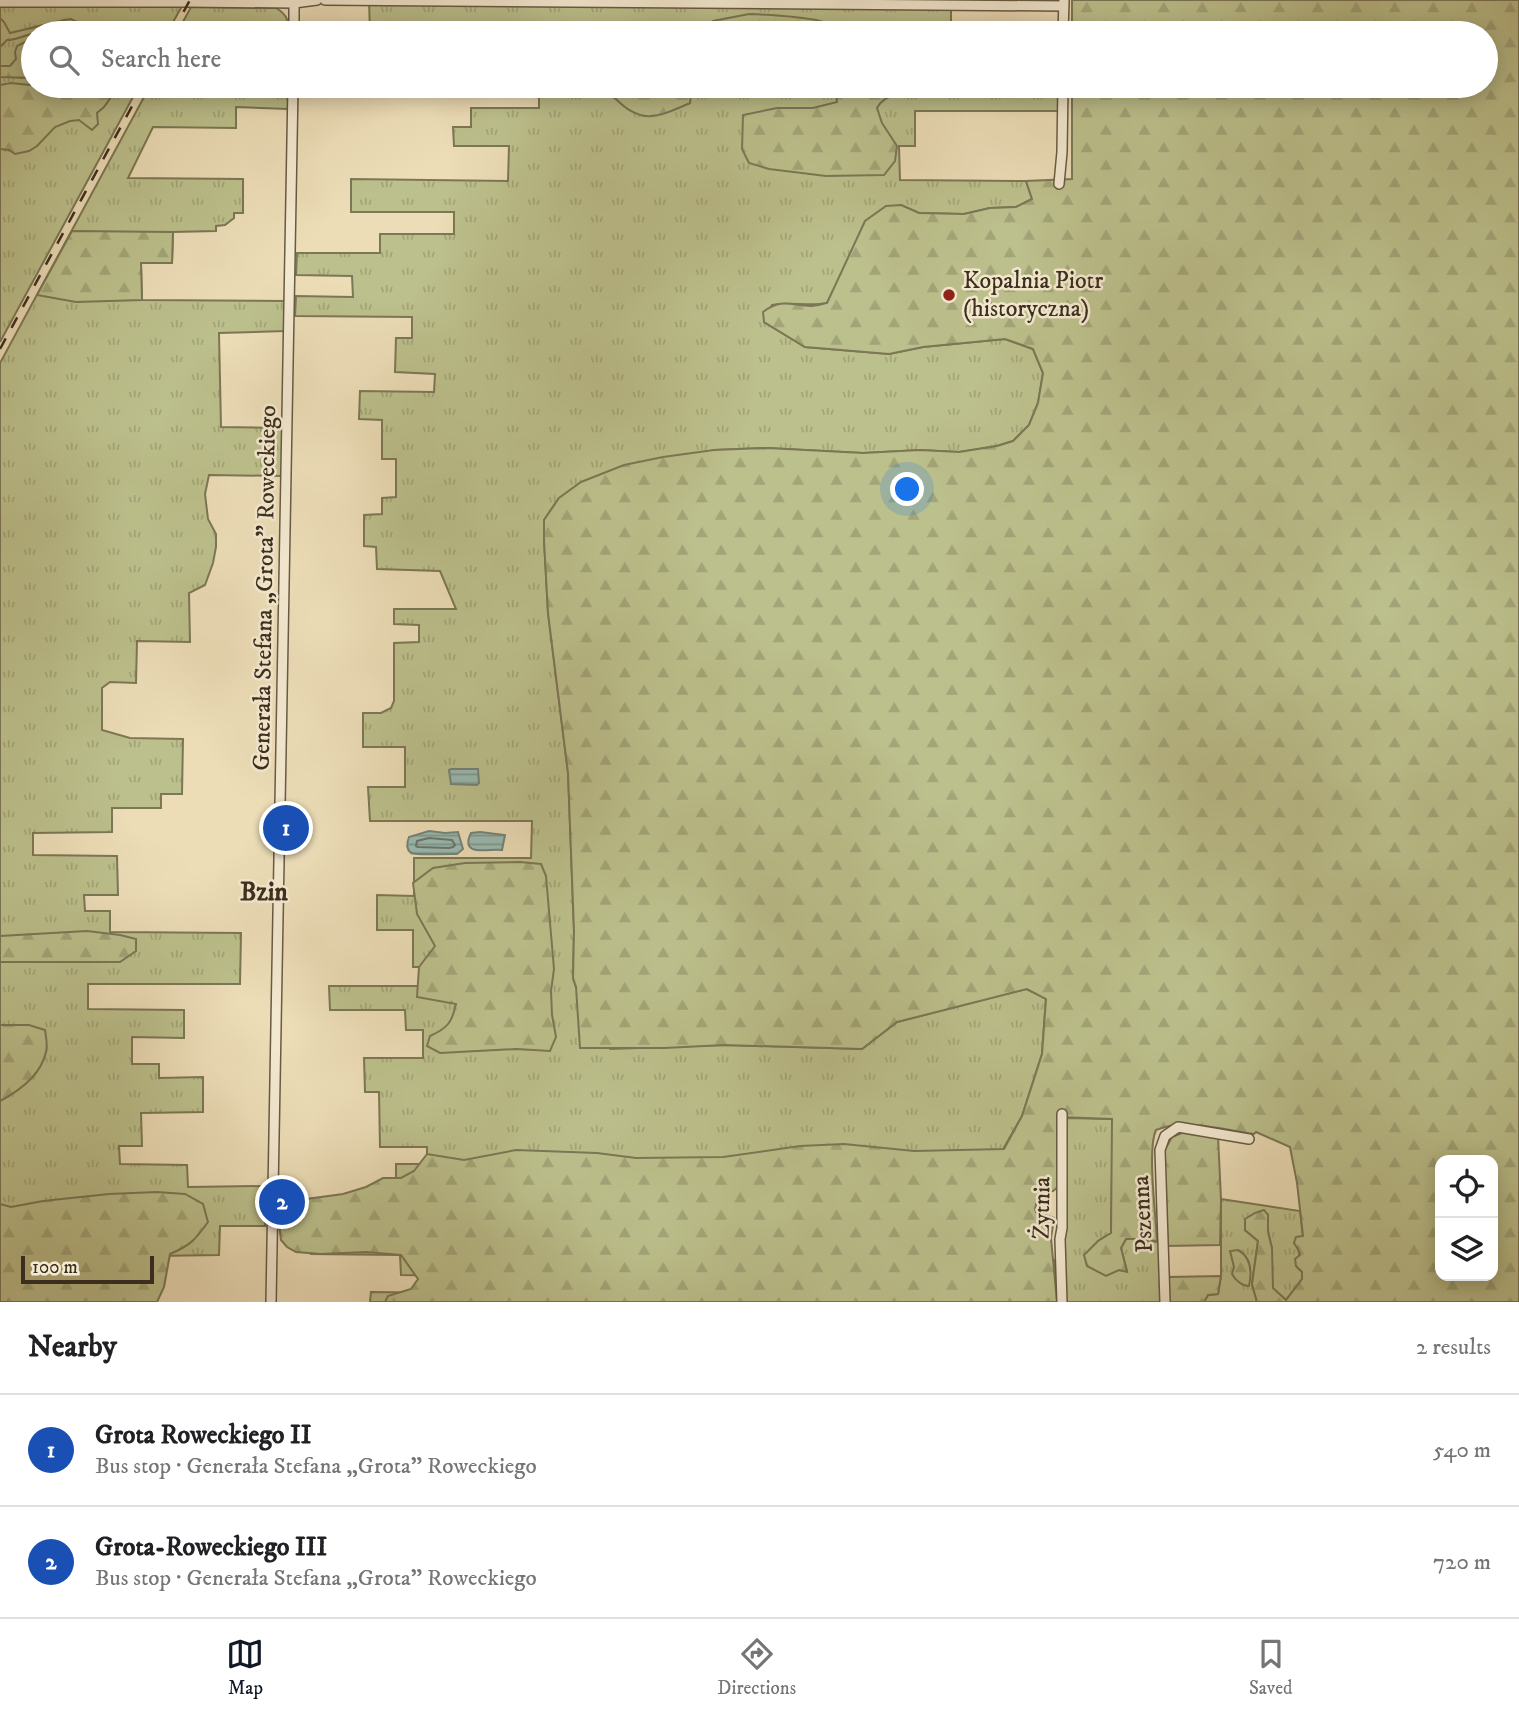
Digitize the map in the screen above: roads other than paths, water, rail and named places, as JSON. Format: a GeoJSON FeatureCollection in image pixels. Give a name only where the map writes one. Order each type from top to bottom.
{"type":"FeatureCollection","features":[{"type":"Feature","properties":{"kind":"street"},"geometry":{"type":"LineString","coordinates":[[0,2],[294,3],[317,0]]}},
{"type":"Feature","properties":{"kind":"street"},"geometry":{"type":"LineString","coordinates":[[326,0],[1064,3],[1063,21]]}},
{"type":"Feature","properties":{"kind":"street"},"geometry":{"type":"LineString","coordinates":[[294,3],[294,21]]}},
{"type":"Feature","properties":{"kind":"street","name":"Generała Stefana „Grota” Roweckiego"},"geometry":{"type":"LineString","coordinates":[[271,1302],[293,98]]}},
{"type":"Feature","properties":{"kind":"street"},"geometry":{"type":"LineString","coordinates":[[1059,184],[1063,98]]}},
{"type":"Feature","properties":{"kind":"street","name":"Żytnia"},"geometry":{"type":"LineString","coordinates":[[1062,1114],[1062,1302]]}},
{"type":"Feature","properties":{"kind":"street","name":"Pszenna"},"geometry":{"type":"LineString","coordinates":[[1165,1302],[1160,1150],[1165,1136],[1178,1127],[1186,1127],[1249,1139]]}},
{"type":"Feature","properties":{"kind":"water"},"geometry":{"type":"Polygon","coordinates":[[[451,769],[478,769],[479,783],[451,784],[451,769]]]}},
{"type":"Feature","properties":{"kind":"water"},"geometry":{"type":"Polygon","coordinates":[[[429,831],[458,832],[463,849],[457,854],[411,853],[407,845],[409,837],[429,831]]]}},
{"type":"Feature","properties":{"kind":"water"},"geometry":{"type":"Polygon","coordinates":[[[471,833],[505,835],[502,850],[472,849],[468,841],[471,833]]]}},
{"type":"Feature","properties":{"kind":"railway"},"geometry":{"type":"LineString","coordinates":[[179,21],[190,0]]}},
{"type":"Feature","properties":{"kind":"railway"},"geometry":{"type":"LineString","coordinates":[[0,349],[136,98]]}},
{"type":"Feature","properties":{"kind":"place","name":"Kopalnia Piotr (historyczna)"},"geometry":{"type":"Point","coordinates":[949,295]}},
{"type":"Feature","properties":{"kind":"place","name":"Grota Roweckiego II"},"geometry":{"type":"Point","coordinates":[286,828]}},
{"type":"Feature","properties":{"kind":"place","name":"Grota-Roweckiego III"},"geometry":{"type":"Point","coordinates":[282,1202]}},
{"type":"Feature","properties":{"kind":"district","name":"Bzin"},"geometry":{"type":"Point","coordinates":[264,892]}}]}
